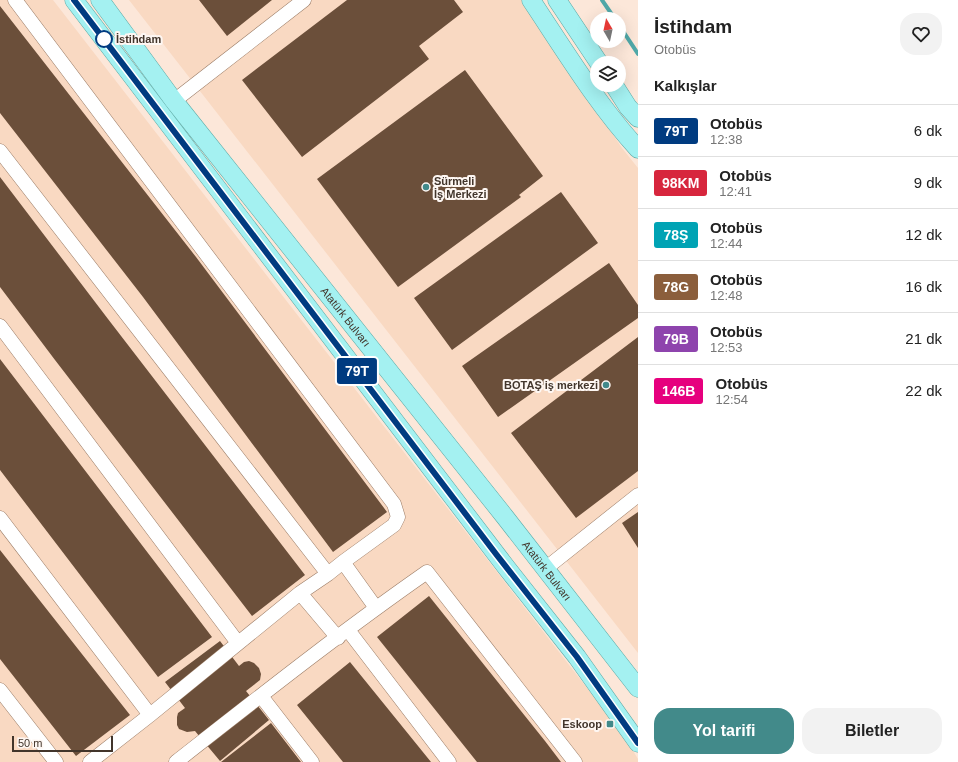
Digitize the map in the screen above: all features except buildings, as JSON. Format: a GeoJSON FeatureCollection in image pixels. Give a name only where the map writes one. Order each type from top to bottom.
{"type":"FeatureCollection","features":[{"type":"Feature","properties":{"kind":"main road","name":"Atatürk Bulvarı"},"geometry":{"type":"LineString","coordinates":[[74,0],[492,548],[577,657],[638,743]]}},
{"type":"Feature","properties":{"kind":"main road","name":"Atatürk Bulvarı"},"geometry":{"type":"LineString","coordinates":[[100,0],[174,101],[485,492],[638,688]]}},
{"type":"Feature","properties":{"kind":"main road"},"geometry":{"type":"LineString","coordinates":[[531,0],[590,89],[622,132],[638,149]]}},
{"type":"Feature","properties":{"kind":"main road"},"geometry":{"type":"LineString","coordinates":[[557,0],[594,56]]}},
{"type":"Feature","properties":{"kind":"main road"},"geometry":{"type":"LineString","coordinates":[[618,92],[628,107],[638,118]]}},
{"type":"Feature","properties":{"kind":"street"},"geometry":{"type":"LineString","coordinates":[[15,0],[394,504],[398,517],[394,525],[300,593],[90,762]]}},
{"type":"Feature","properties":{"kind":"street"},"geometry":{"type":"LineString","coordinates":[[174,101],[304,0]]}},
{"type":"Feature","properties":{"kind":"street"},"geometry":{"type":"LineString","coordinates":[[0,151],[328,574]]}},
{"type":"Feature","properties":{"kind":"street"},"geometry":{"type":"LineString","coordinates":[[0,326],[238,643]]}},
{"type":"Feature","properties":{"kind":"street"},"geometry":{"type":"LineString","coordinates":[[545,568],[638,495]]}},
{"type":"Feature","properties":{"kind":"street"},"geometry":{"type":"LineString","coordinates":[[0,518],[150,715]]}},
{"type":"Feature","properties":{"kind":"street"},"geometry":{"type":"LineString","coordinates":[[343,562],[376,608]]}},
{"type":"Feature","properties":{"kind":"street"},"geometry":{"type":"LineString","coordinates":[[176,762],[376,608],[427,572],[575,762]]}},
{"type":"Feature","properties":{"kind":"street"},"geometry":{"type":"LineString","coordinates":[[300,593],[343,634],[449,762]]}},
{"type":"Feature","properties":{"kind":"street"},"geometry":{"type":"LineString","coordinates":[[0,690],[56,762]]}},
{"type":"Feature","properties":{"kind":"street"},"geometry":{"type":"LineString","coordinates":[[261,696],[312,762]]}},
{"type":"Feature","properties":{"kind":"shaded area","name":"Eskoop"},"geometry":{"type":"Polygon","coordinates":[[[0,0],[53,0],[622,733],[638,759],[638,762],[0,762],[0,0]]]}},
{"type":"Feature","properties":{"kind":"shaded area"},"geometry":{"type":"Polygon","coordinates":[[[129,0],[522,0],[622,148],[638,168],[638,653],[129,0]]]}},
{"type":"Feature","properties":{"kind":"waterway"},"geometry":{"type":"LineString","coordinates":[[602,0],[610,12]]}},
{"type":"Feature","properties":{"kind":"waterway"},"geometry":{"type":"LineString","coordinates":[[626,36],[638,54]]}},
{"type":"Feature","properties":{"kind":"bus line","name":"79T"},"geometry":{"type":"LineString","coordinates":[[74,0],[496,554],[577,657],[638,743]]}},
{"type":"Feature","properties":{"kind":"place","name":"İstihdam"},"geometry":{"type":"Point","coordinates":[104,39]}},
{"type":"Feature","properties":{"kind":"place","name":"Sürmeli İş Merkezi"},"geometry":{"type":"Point","coordinates":[426,187]}},
{"type":"Feature","properties":{"kind":"place","name":"BOTAŞ iş merkezi"},"geometry":{"type":"Point","coordinates":[606,385]}},
{"type":"Feature","properties":{"kind":"place","name":"Eskoop"},"geometry":{"type":"Point","coordinates":[610,724]}}]}
